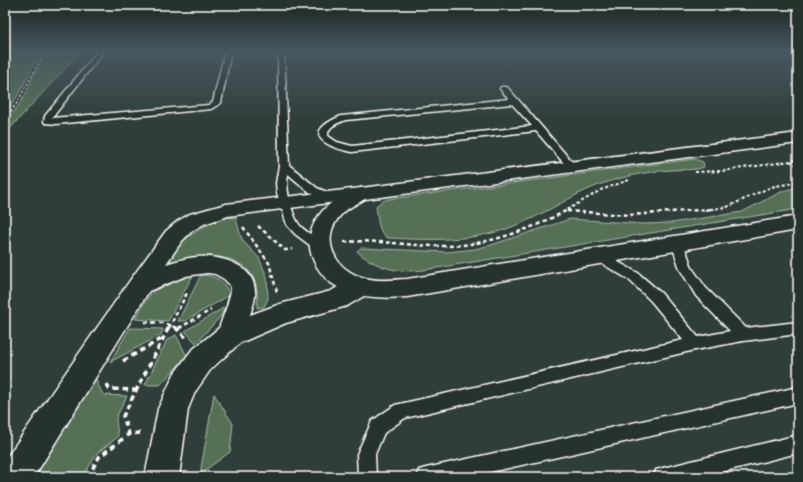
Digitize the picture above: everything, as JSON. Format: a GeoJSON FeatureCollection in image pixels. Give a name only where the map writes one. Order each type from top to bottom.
{"type":"FeatureCollection","features":[{"type":"Feature","properties":{"kind":"street"},"geometry":{"type":"LineString","coordinates":[[14,477],[140,285],[174,236],[185,226],[197,219],[209,215],[244,214],[285,202],[361,194],[798,138]]}},
{"type":"Feature","properties":{"kind":"street"},"geometry":{"type":"LineString","coordinates":[[361,194],[341,204],[330,214],[323,227],[319,246],[322,257],[330,269],[341,279],[360,286],[381,289],[407,288],[798,223]]}},
{"type":"Feature","properties":{"kind":"street"},"geometry":{"type":"LineString","coordinates":[[140,285],[173,271],[203,264],[226,269],[236,274],[242,283],[243,293],[230,335]]}},
{"type":"Feature","properties":{"kind":"street"},"geometry":{"type":"LineString","coordinates":[[162,477],[173,409],[184,384],[201,360],[230,335],[280,314],[338,299],[360,286]]}},
{"type":"Feature","properties":{"kind":"lane"},"geometry":{"type":"LineString","coordinates":[[83,73],[48,118],[48,121],[211,107],[217,103],[223,73]]}},
{"type":"Feature","properties":{"kind":"lane"},"geometry":{"type":"LineString","coordinates":[[282,73],[284,166],[281,183],[285,202],[293,225],[319,246]]}},
{"type":"Feature","properties":{"kind":"lane"},"geometry":{"type":"LineString","coordinates":[[504,89],[571,166]]}},
{"type":"Feature","properties":{"kind":"lane"},"geometry":{"type":"LineString","coordinates":[[514,101],[344,118],[332,122],[324,128],[323,134],[328,143],[340,148],[352,149],[538,128]]}},
{"type":"Feature","properties":{"kind":"lane"},"geometry":{"type":"LineString","coordinates":[[284,166],[313,190],[330,197]]}},
{"type":"Feature","properties":{"kind":"lane"},"geometry":{"type":"LineString","coordinates":[[677,242],[686,269],[701,292],[743,335]]}},
{"type":"Feature","properties":{"kind":"lane"},"geometry":{"type":"LineString","coordinates":[[598,256],[633,276],[656,297],[695,344]]}},
{"type":"Feature","properties":{"kind":"lane"},"geometry":{"type":"LineString","coordinates":[[367,477],[366,454],[378,427],[401,412],[695,344],[743,335],[798,328]]}},
{"type":"Feature","properties":{"kind":"lane"},"geometry":{"type":"LineString","coordinates":[[426,477],[798,395]]}},
{"type":"Feature","properties":{"kind":"lane"},"geometry":{"type":"LineString","coordinates":[[663,477],[798,444]]}},
{"type":"Feature","properties":{"kind":"path"},"geometry":{"type":"LineString","coordinates":[[5,119],[23,94],[31,73]]}},
{"type":"Feature","properties":{"kind":"path"},"geometry":{"type":"LineString","coordinates":[[692,172],[722,171],[798,160]]}},
{"type":"Feature","properties":{"kind":"path"},"geometry":{"type":"LineString","coordinates":[[790,162],[798,166]]}},
{"type":"Feature","properties":{"kind":"path"},"geometry":{"type":"LineString","coordinates":[[280,314],[275,282],[269,263],[242,226],[244,214],[254,219],[259,227],[285,250],[357,240],[434,245],[462,245],[520,230],[566,211],[606,188],[630,180]]}},
{"type":"Feature","properties":{"kind":"path"},"geometry":{"type":"LineString","coordinates":[[566,211],[629,215],[700,211],[727,207],[771,187],[798,182]]}},
{"type":"Feature","properties":{"kind":"path"},"geometry":{"type":"LineString","coordinates":[[128,434],[123,416],[135,390],[203,264]]}},
{"type":"Feature","properties":{"kind":"path"},"geometry":{"type":"LineString","coordinates":[[117,364],[164,338]]}},
{"type":"Feature","properties":{"kind":"path"},"geometry":{"type":"LineString","coordinates":[[105,378],[109,389],[135,390]]}},
{"type":"Feature","properties":{"kind":"path"},"geometry":{"type":"LineString","coordinates":[[88,477],[100,457],[128,434],[170,430]]}},
{"type":"Feature","properties":{"kind":"green space"},"geometry":{"type":"Polygon","coordinates":[[[5,73],[30,73],[16,99],[5,114],[5,73]]]}},
{"type":"Feature","properties":{"kind":"green space"},"geometry":{"type":"Polygon","coordinates":[[[35,73],[60,73],[5,134],[5,122],[23,99],[35,73]]]}},
{"type":"Feature","properties":{"kind":"green space"},"geometry":{"type":"Polygon","coordinates":[[[694,159],[703,162],[704,167],[649,172],[600,184],[535,217],[494,233],[448,239],[388,238],[382,232],[379,224],[376,206],[382,201],[389,199],[694,159]]]}},
{"type":"Feature","properties":{"kind":"green space"},"geometry":{"type":"Polygon","coordinates":[[[798,187],[798,209],[424,270],[403,271],[389,269],[376,264],[357,251],[361,248],[447,252],[475,249],[570,219],[644,224],[671,223],[742,212],[783,191],[798,187]]]}},
{"type":"Feature","properties":{"kind":"green space"},"geometry":{"type":"Polygon","coordinates":[[[228,217],[236,218],[243,241],[259,258],[267,277],[268,299],[264,307],[257,308],[257,292],[253,277],[248,270],[234,261],[226,258],[208,256],[176,263],[169,263],[173,254],[185,240],[201,228],[228,217]]]}},
{"type":"Feature","properties":{"kind":"green space"},"geometry":{"type":"Polygon","coordinates":[[[193,275],[168,321],[135,319],[148,298],[159,287],[176,279],[193,275]]]}},
{"type":"Feature","properties":{"kind":"green space"},"geometry":{"type":"Polygon","coordinates":[[[201,275],[219,280],[225,286],[230,295],[185,321],[178,321],[201,275]]]}},
{"type":"Feature","properties":{"kind":"green space"},"geometry":{"type":"Polygon","coordinates":[[[225,307],[221,316],[196,343],[185,331],[225,307]]]}},
{"type":"Feature","properties":{"kind":"green space"},"geometry":{"type":"Polygon","coordinates":[[[130,328],[163,329],[161,335],[110,362],[130,328]]]}},
{"type":"Feature","properties":{"kind":"green space"},"geometry":{"type":"Polygon","coordinates":[[[176,335],[187,356],[160,385],[145,385],[167,340],[176,335]]]}},
{"type":"Feature","properties":{"kind":"green space"},"geometry":{"type":"Polygon","coordinates":[[[95,378],[103,395],[127,396],[116,418],[118,437],[97,453],[83,477],[35,477],[95,378]]]}},
{"type":"Feature","properties":{"kind":"green space"},"geometry":{"type":"Polygon","coordinates":[[[214,394],[233,424],[230,452],[200,474],[214,394]]]}}]}
